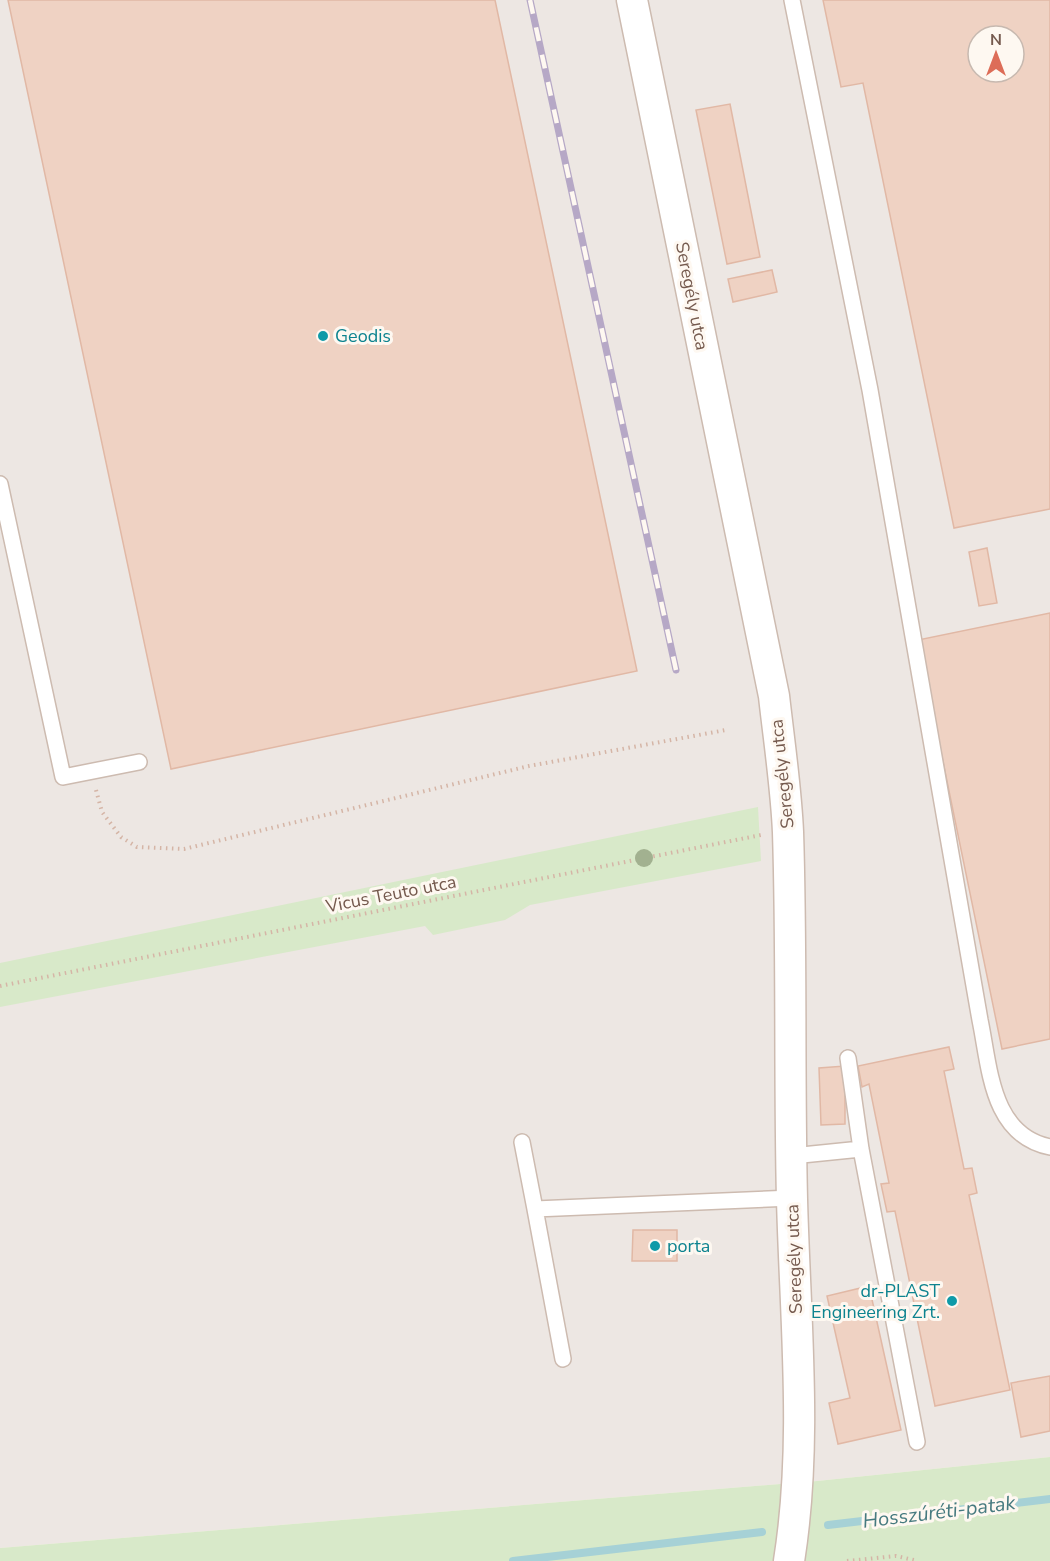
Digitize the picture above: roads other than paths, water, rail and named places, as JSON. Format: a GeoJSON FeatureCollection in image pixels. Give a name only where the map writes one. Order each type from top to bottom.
{"type":"FeatureCollection","features":[{"type":"Feature","properties":{"kind":"street","name":"Seregély utca"},"geometry":{"type":"LineString","coordinates":[[632,0],[774,696],[788,830],[792,1197],[798,1379],[798,1484],[789,1561]]}},
{"type":"Feature","properties":{"kind":"lane"},"geometry":{"type":"LineString","coordinates":[[792,0],[870,390],[980,1020],[998,1104],[1006,1119],[1020,1133],[1050,1147]]}},
{"type":"Feature","properties":{"kind":"lane"},"geometry":{"type":"LineString","coordinates":[[0,484],[63,777],[139,762]]}},
{"type":"Feature","properties":{"kind":"lane"},"geometry":{"type":"LineString","coordinates":[[848,1058],[861,1149],[917,1442]]}},
{"type":"Feature","properties":{"kind":"lane"},"geometry":{"type":"LineString","coordinates":[[522,1142],[563,1359]]}},
{"type":"Feature","properties":{"kind":"lane"},"geometry":{"type":"LineString","coordinates":[[792,1156],[861,1149]]}},
{"type":"Feature","properties":{"kind":"lane"},"geometry":{"type":"LineString","coordinates":[[535,1209],[792,1197]]}},
{"type":"Feature","properties":{"kind":"waterway","name":"Hosszúréti-patak"},"geometry":{"type":"LineString","coordinates":[[828,1525],[1050,1499]]}},
{"type":"Feature","properties":{"kind":"waterway","name":"Hosszúréti-patak"},"geometry":{"type":"LineString","coordinates":[[513,1561],[762,1532]]}},
{"type":"Feature","properties":{"kind":"railway"},"geometry":{"type":"LineString","coordinates":[[530,0],[676,670]]}},
{"type":"Feature","properties":{"kind":"place","name":"Geodis"},"geometry":{"type":"Point","coordinates":[323,336]}},
{"type":"Feature","properties":{"kind":"place","name":"porta"},"geometry":{"type":"Point","coordinates":[655,1246]}},
{"type":"Feature","properties":{"kind":"place","name":"dr-PLAST Engineering Zrt."},"geometry":{"type":"Point","coordinates":[952,1301]}}]}
